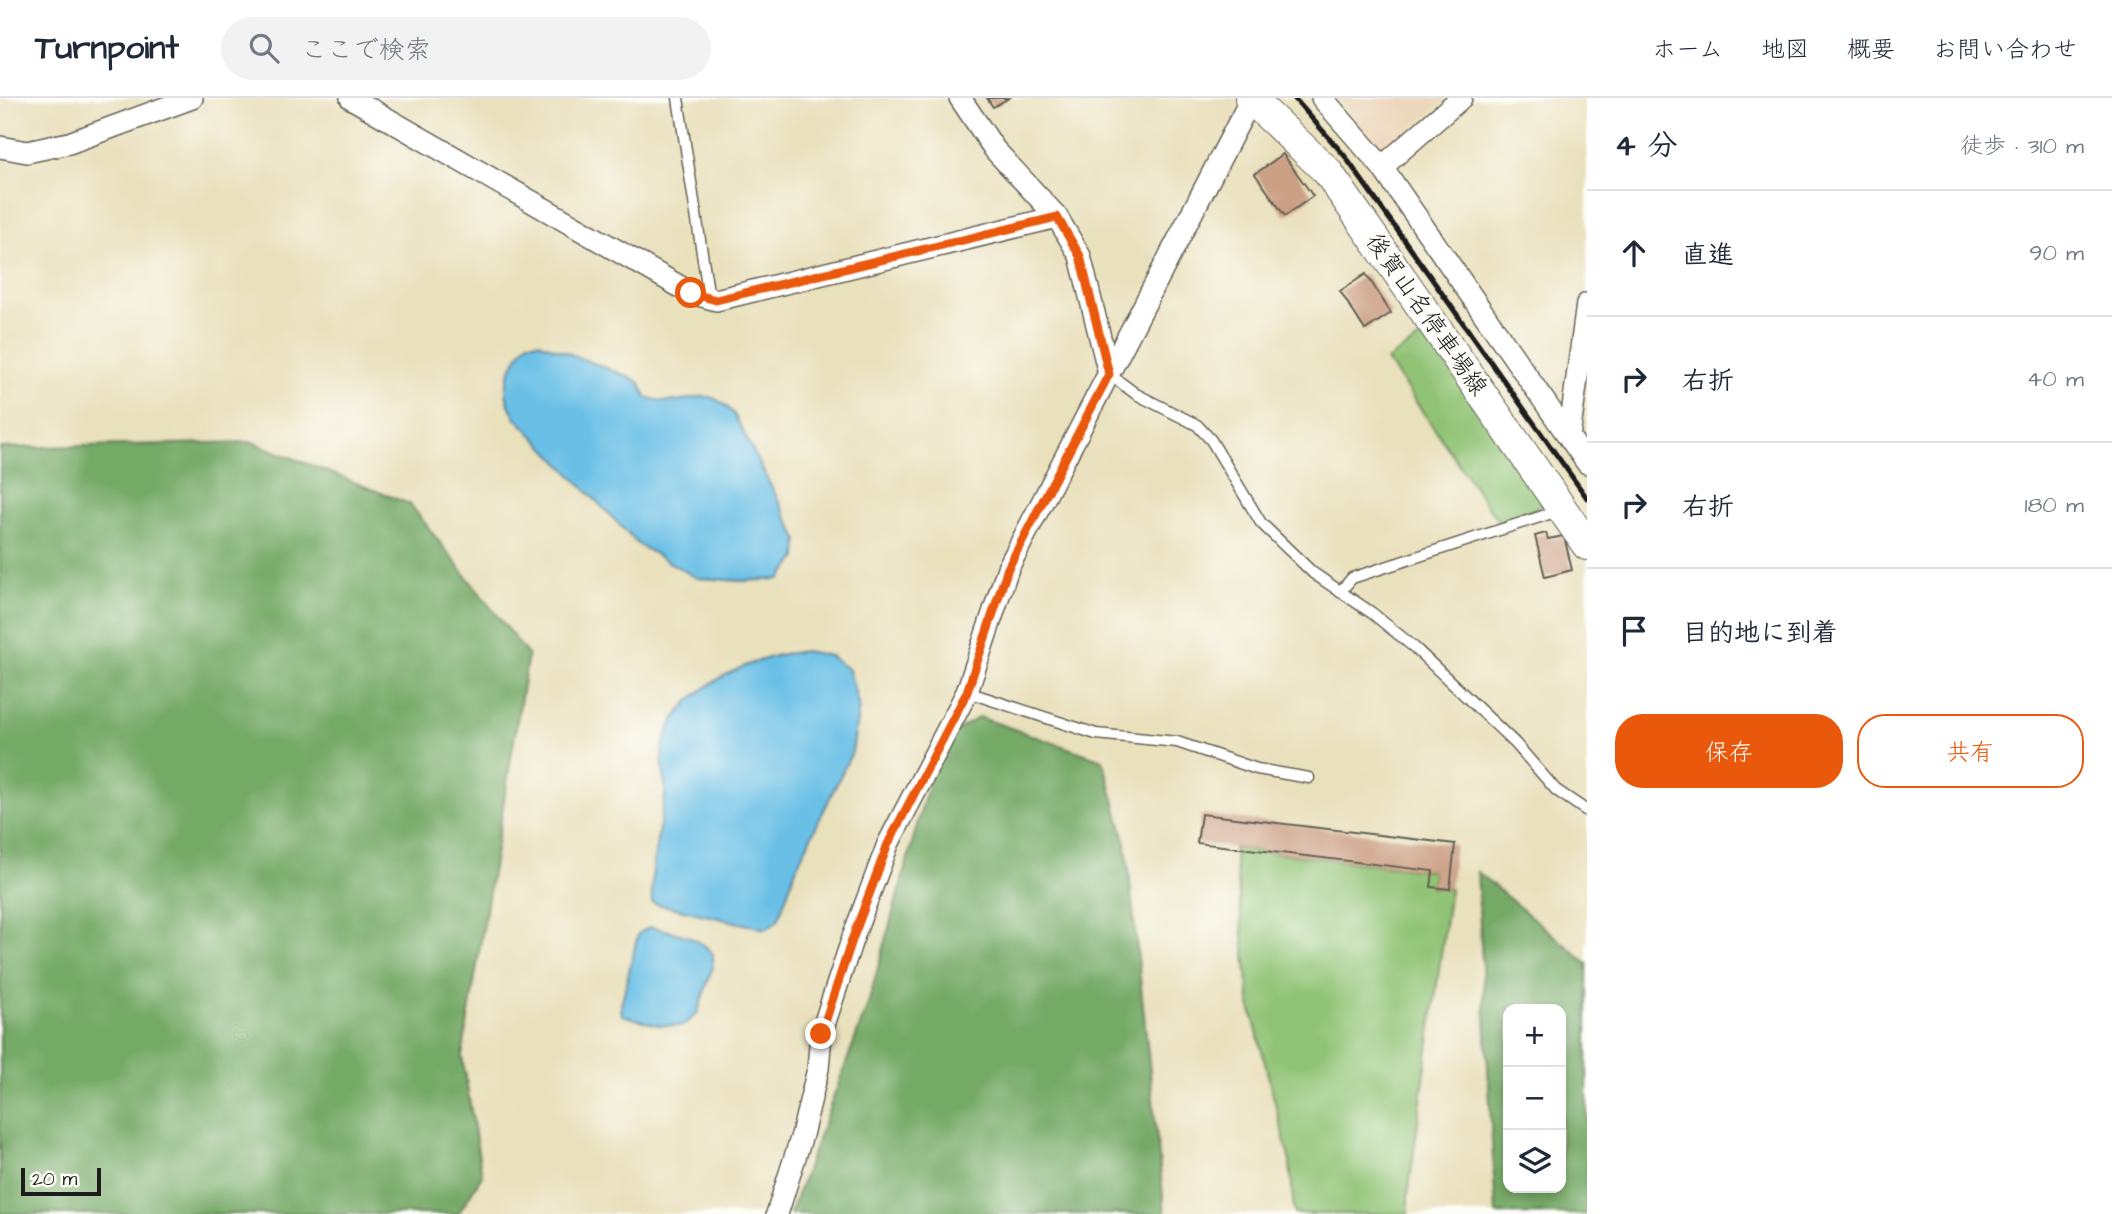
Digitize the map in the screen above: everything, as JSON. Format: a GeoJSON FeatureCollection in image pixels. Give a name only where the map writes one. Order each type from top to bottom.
{"type":"FeatureCollection","features":[{"type":"Feature","properties":{"kind":"main road","name":"後賀山名停車場線"},"geometry":{"type":"LineString","coordinates":[[1250,99],[1327,171],[1587,545]]}},
{"type":"Feature","properties":{"kind":"street"},"geometry":{"type":"LineString","coordinates":[[0,147],[26,152],[69,143],[192,98]]}},
{"type":"Feature","properties":{"kind":"street"},"geometry":{"type":"LineString","coordinates":[[351,98],[691,293],[716,300],[1057,217]]}},
{"type":"Feature","properties":{"kind":"street"},"geometry":{"type":"LineString","coordinates":[[960,98],[995,150],[1057,217],[1080,256],[1109,374]]}},
{"type":"Feature","properties":{"kind":"street"},"geometry":{"type":"LineString","coordinates":[[1322,98],[1382,167],[1587,463]]}},
{"type":"Feature","properties":{"kind":"street"},"geometry":{"type":"LineString","coordinates":[[1382,167],[1461,98]]}},
{"type":"Feature","properties":{"kind":"street"},"geometry":{"type":"LineString","coordinates":[[777,1214],[802,1135],[818,1069],[821,1034],[888,844],[967,692],[1008,568],[1250,99]]}},
{"type":"Feature","properties":{"kind":"street"},"geometry":{"type":"LineString","coordinates":[[1569,437],[1587,304]]}},
{"type":"Feature","properties":{"kind":"lane"},"geometry":{"type":"LineString","coordinates":[[678,98],[709,298]]}},
{"type":"Feature","properties":{"kind":"lane"},"geometry":{"type":"LineString","coordinates":[[1109,374],[1136,394],[1197,425],[1211,440],[1261,523],[1313,573],[1372,613],[1415,649],[1515,743],[1556,790],[1587,811]]}},
{"type":"Feature","properties":{"kind":"lane"},"geometry":{"type":"LineString","coordinates":[[1340,592],[1352,578],[1563,509]]}},
{"type":"Feature","properties":{"kind":"lane"},"geometry":{"type":"LineString","coordinates":[[967,692],[1096,734],[1177,742],[1257,769],[1309,778]]}},
{"type":"Feature","properties":{"kind":"shaded area"},"geometry":{"type":"Polygon","coordinates":[[[1338,98],[1447,98],[1389,145],[1378,145],[1338,98]]]}},
{"type":"Feature","properties":{"kind":"green space"},"geometry":{"type":"Polygon","coordinates":[[[1428,333],[1546,503],[1500,524],[1387,360],[1428,333]]]}},
{"type":"Feature","properties":{"kind":"green space"},"geometry":{"type":"Polygon","coordinates":[[[252,442],[410,504],[528,655],[462,1056],[482,1176],[458,1214],[0,1214],[0,448],[252,442]]]}},
{"type":"Feature","properties":{"kind":"green space"},"geometry":{"type":"Polygon","coordinates":[[[979,717],[1103,760],[1126,844],[1165,1214],[790,1214],[868,1004],[940,741],[979,717]]]}},
{"type":"Feature","properties":{"kind":"green space"},"geometry":{"type":"Polygon","coordinates":[[[1234,848],[1433,871],[1431,887],[1450,889],[1408,1195],[1408,1214],[1294,1214],[1290,1162],[1250,1004],[1234,848]]]}},
{"type":"Feature","properties":{"kind":"green space"},"geometry":{"type":"Polygon","coordinates":[[[1477,872],[1587,963],[1587,1214],[1496,1214],[1477,872]]]}},
{"type":"Feature","properties":{"kind":"water"},"geometry":{"type":"Polygon","coordinates":[[[528,342],[539,342],[632,378],[640,383],[646,397],[674,401],[707,396],[724,404],[734,414],[798,539],[797,558],[780,579],[742,581],[697,578],[639,545],[516,418],[508,400],[507,382],[515,361],[528,342]]]}},
{"type":"Feature","properties":{"kind":"water"},"geometry":{"type":"Polygon","coordinates":[[[805,651],[830,656],[849,670],[859,707],[852,752],[797,866],[778,920],[766,929],[652,903],[654,863],[665,796],[663,748],[668,731],[677,716],[702,690],[734,671],[772,657],[805,651]]]}},
{"type":"Feature","properties":{"kind":"water"},"geometry":{"type":"Polygon","coordinates":[[[650,927],[692,938],[713,954],[713,966],[697,1014],[682,1026],[657,1025],[622,1015],[621,1005],[638,934],[650,927]]]}},
{"type":"Feature","properties":{"kind":"building"},"geometry":{"type":"Polygon","coordinates":[[[987,98],[1009,98],[993,107],[987,98]]]}},
{"type":"Feature","properties":{"kind":"building"},"geometry":{"type":"Polygon","coordinates":[[[1283,154],[1313,196],[1285,216],[1255,174],[1283,154]]]}},
{"type":"Feature","properties":{"kind":"building"},"geometry":{"type":"Polygon","coordinates":[[[1366,274],[1391,313],[1365,330],[1340,291],[1366,274]]]}},
{"type":"Feature","properties":{"kind":"building"},"geometry":{"type":"Polygon","coordinates":[[[1546,533],[1548,539],[1564,536],[1572,570],[1545,577],[1535,536],[1546,533]]]}},
{"type":"Feature","properties":{"kind":"building"},"geometry":{"type":"Polygon","coordinates":[[[1201,814],[1455,844],[1450,889],[1431,887],[1433,871],[1197,843],[1201,814]]]}},
{"type":"Feature","properties":{"kind":"railway"},"geometry":{"type":"LineString","coordinates":[[1294,98],[1344,155],[1587,498]]}},
{"type":"Feature","properties":{"kind":"route"},"geometry":{"type":"LineString","coordinates":[[691,293],[716,300],[1057,217],[1080,256],[1109,374],[1008,568],[967,692],[888,844],[821,1034]]}}]}
